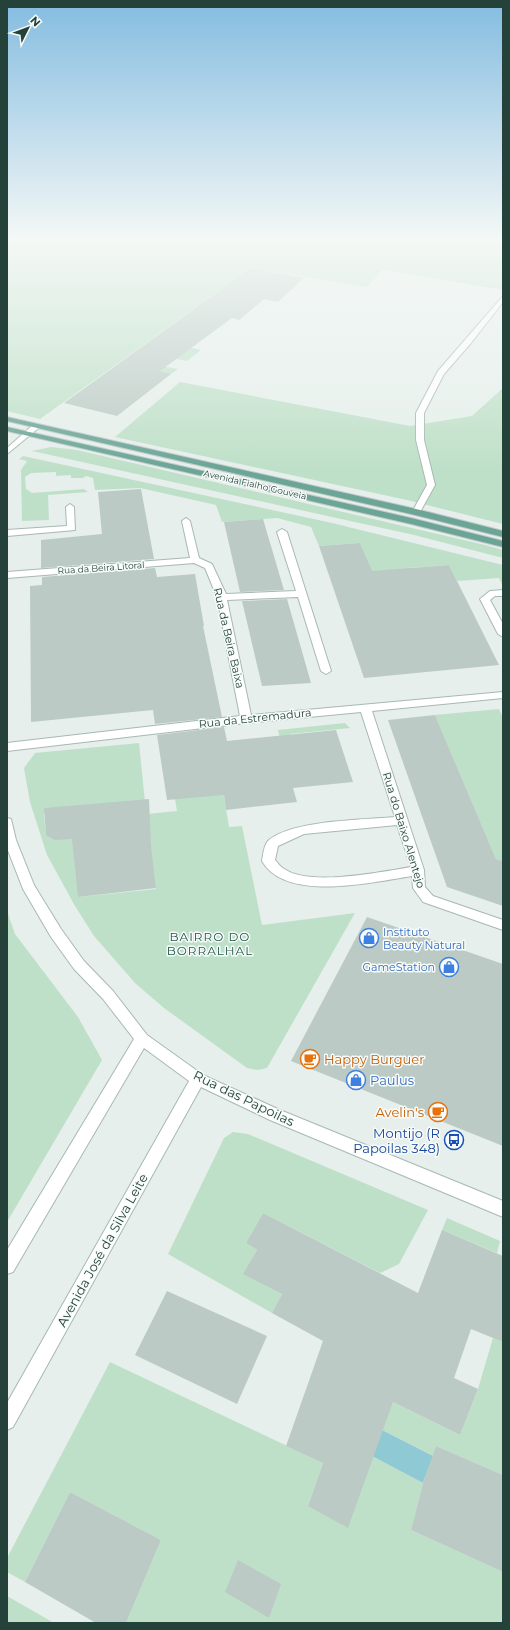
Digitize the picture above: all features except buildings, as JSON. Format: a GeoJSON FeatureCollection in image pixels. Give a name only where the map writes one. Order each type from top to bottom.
{"type":"FeatureCollection","features":[{"type":"Feature","properties":{"kind":"main road","name":"Avenida Fialho Gouveia"},"geometry":{"type":"LineString","coordinates":[[7,419],[416,512],[503,534]]}},
{"type":"Feature","properties":{"kind":"main road","name":"Avenida Fialho Gouveia"},"geometry":{"type":"LineString","coordinates":[[7,428],[411,521],[503,544]]}},
{"type":"Feature","properties":{"kind":"street"},"geometry":{"type":"LineString","coordinates":[[416,512],[431,485],[420,440],[420,413],[441,373],[470,342],[489,317]]}},
{"type":"Feature","properties":{"kind":"street"},"geometry":{"type":"LineString","coordinates":[[8,451],[37,426]]}},
{"type":"Feature","properties":{"kind":"street"},"geometry":{"type":"LineString","coordinates":[[7,533],[72,528],[70,507]]}},
{"type":"Feature","properties":{"kind":"street"},"geometry":{"type":"LineString","coordinates":[[186,521],[195,560]]}},
{"type":"Feature","properties":{"kind":"street"},"geometry":{"type":"LineString","coordinates":[[282,532],[326,671]]}},
{"type":"Feature","properties":{"kind":"street","name":"Rua da Beira Litoral"},"geometry":{"type":"LineString","coordinates":[[7,575],[195,560]]}},
{"type":"Feature","properties":{"kind":"street","name":"Rua da Beira Baixa"},"geometry":{"type":"LineString","coordinates":[[195,560],[209,566],[222,597],[246,719]]}},
{"type":"Feature","properties":{"kind":"street"},"geometry":{"type":"LineString","coordinates":[[503,593],[493,593],[485,598],[503,634]]}},
{"type":"Feature","properties":{"kind":"street"},"geometry":{"type":"LineString","coordinates":[[222,597],[301,594]]}},
{"type":"Feature","properties":{"kind":"street","name":"Rua da Estremadura"},"geometry":{"type":"LineString","coordinates":[[7,747],[246,719],[503,695]]}},
{"type":"Feature","properties":{"kind":"street","name":"Rua do Baixo Alentejo"},"geometry":{"type":"LineString","coordinates":[[365,707],[418,870],[419,888],[428,899],[503,925]]}},
{"type":"Feature","properties":{"kind":"street"},"geometry":{"type":"LineString","coordinates":[[402,820],[303,830],[286,836],[272,844],[268,860],[282,874],[301,880],[320,882],[418,870]]}},
{"type":"Feature","properties":{"kind":"street","name":"Rua das Papoilas"},"geometry":{"type":"LineString","coordinates":[[7,822],[10,840],[28,886],[56,933],[79,965],[108,995],[142,1039],[198,1079],[275,1115],[503,1209]]}},
{"type":"Feature","properties":{"kind":"street"},"geometry":{"type":"LineString","coordinates":[[7,1266],[142,1039]]}},
{"type":"Feature","properties":{"kind":"street","name":"Avenida José da Silva Leite"},"geometry":{"type":"LineString","coordinates":[[7,1421],[198,1079]]}},
{"type":"Feature","properties":{"kind":"green space"},"geometry":{"type":"Polygon","coordinates":[[[7,317],[182,317],[40,419],[7,411],[7,317]]]}},
{"type":"Feature","properties":{"kind":"green space"},"geometry":{"type":"Polygon","coordinates":[[[171,343],[201,350],[187,361],[171,358],[161,366],[178,369],[171,374],[141,367],[171,343]]]}},
{"type":"Feature","properties":{"kind":"green space"},"geometry":{"type":"Polygon","coordinates":[[[180,382],[410,426],[472,416],[503,388],[503,524],[407,500],[115,437],[180,382]]]}},
{"type":"Feature","properties":{"kind":"green space"},"geometry":{"type":"Polygon","coordinates":[[[51,447],[77,450],[485,545],[503,550],[503,558],[414,535],[32,451],[51,447]]]}},
{"type":"Feature","properties":{"kind":"green space"},"geometry":{"type":"Polygon","coordinates":[[[23,456],[332,523],[503,565],[503,586],[499,578],[457,581],[449,565],[408,568],[436,634],[384,603],[360,543],[319,546],[311,527],[277,518],[222,522],[216,505],[140,488],[95,490],[93,478],[86,476],[83,478],[71,478],[71,475],[56,476],[56,472],[31,473],[25,477],[26,489],[32,493],[84,489],[88,492],[48,495],[49,520],[22,521],[21,470],[27,461],[19,459],[23,456]]]}},
{"type":"Feature","properties":{"kind":"green space"},"geometry":{"type":"Polygon","coordinates":[[[499,709],[503,718],[503,861],[496,859],[435,715],[499,709]]]}},
{"type":"Feature","properties":{"kind":"green space"},"geometry":{"type":"Polygon","coordinates":[[[345,723],[350,728],[290,734],[287,767],[278,730],[345,723]]]}},
{"type":"Feature","properties":{"kind":"green space"},"geometry":{"type":"Polygon","coordinates":[[[139,743],[145,802],[51,808],[44,814],[46,835],[118,837],[78,897],[156,889],[147,814],[177,811],[175,799],[223,791],[229,827],[242,826],[262,925],[355,913],[267,1068],[258,1070],[247,1068],[164,1008],[135,983],[94,936],[75,906],[47,855],[30,802],[24,768],[35,753],[139,743]]]}},
{"type":"Feature","properties":{"kind":"green space"},"geometry":{"type":"Polygon","coordinates":[[[7,911],[15,934],[78,1017],[102,1060],[7,1222],[7,911]]]}},
{"type":"Feature","properties":{"kind":"green space"},"geometry":{"type":"Polygon","coordinates":[[[233,1132],[248,1134],[428,1210],[399,1264],[380,1273],[263,1213],[246,1243],[257,1250],[244,1274],[282,1294],[272,1313],[168,1254],[224,1138],[233,1132]]]}},
{"type":"Feature","properties":{"kind":"green space"},"geometry":{"type":"Polygon","coordinates":[[[447,1218],[500,1241],[497,1253],[442,1230],[447,1218]]]}},
{"type":"Feature","properties":{"kind":"green space"},"geometry":{"type":"Polygon","coordinates":[[[493,1338],[503,1342],[503,1475],[436,1446],[433,1456],[382,1430],[393,1402],[460,1435],[478,1389],[493,1338]]]}},
{"type":"Feature","properties":{"kind":"green space"},"geometry":{"type":"Polygon","coordinates":[[[110,1362],[323,1463],[308,1506],[372,1456],[423,1483],[411,1530],[503,1572],[503,1623],[126,1623],[161,1540],[70,1492],[25,1582],[7,1572],[7,1558],[110,1362]]]}},
{"type":"Feature","properties":{"kind":"green space"},"geometry":{"type":"Polygon","coordinates":[[[7,1596],[54,1623],[7,1623],[7,1596]]]}},
{"type":"Feature","properties":{"kind":"water"},"geometry":{"type":"Polygon","coordinates":[[[382,1430],[433,1456],[423,1483],[372,1456],[382,1430]]]}},
{"type":"Feature","properties":{"kind":"place","name":"Instituto Beauty Natural"},"geometry":{"type":"Point","coordinates":[369,938]}},
{"type":"Feature","properties":{"kind":"place","name":"GameStation"},"geometry":{"type":"Point","coordinates":[449,967]}},
{"type":"Feature","properties":{"kind":"place","name":"Happy Burguer"},"geometry":{"type":"Point","coordinates":[310,1059]}},
{"type":"Feature","properties":{"kind":"place","name":"Paulus"},"geometry":{"type":"Point","coordinates":[356,1080]}},
{"type":"Feature","properties":{"kind":"place","name":"Avelin's"},"geometry":{"type":"Point","coordinates":[438,1112]}},
{"type":"Feature","properties":{"kind":"place","name":"Montijo (R Papoilas 348)"},"geometry":{"type":"Point","coordinates":[454,1140]}},
{"type":"Feature","properties":{"kind":"district","name":"BAIRRO DO BORRALHAL"},"geometry":{"type":"Point","coordinates":[210,944]}}]}
